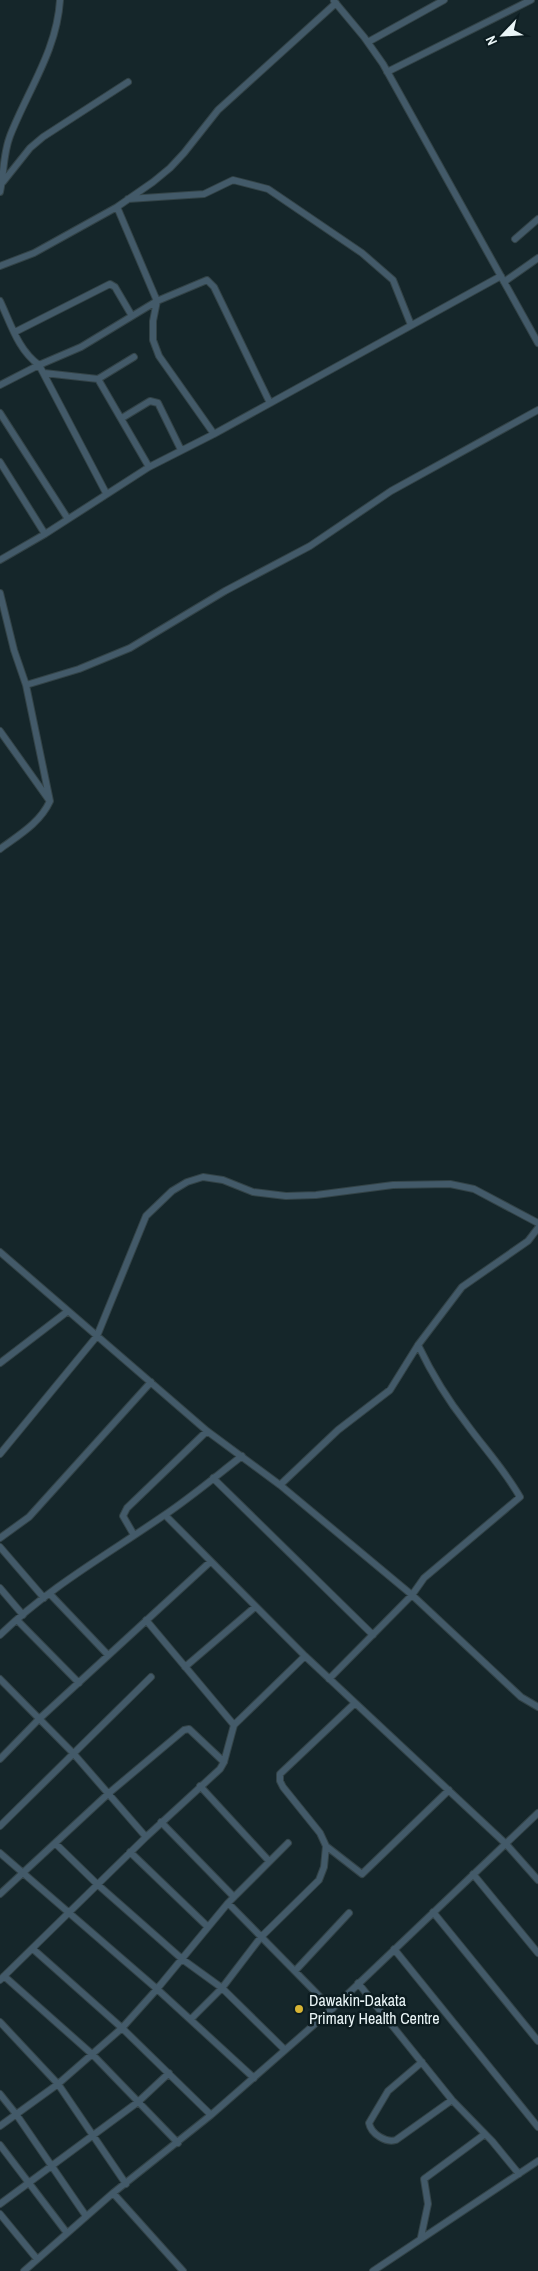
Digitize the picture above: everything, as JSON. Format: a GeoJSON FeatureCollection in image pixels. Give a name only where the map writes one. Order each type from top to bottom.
{"type":"FeatureCollection","features":[{"type":"Feature","properties":{"kind":"street"},"geometry":{"type":"LineString","coordinates":[[1,188],[6,149],[16,121],[48,53],[56,27],[60,0]]}},
{"type":"Feature","properties":{"kind":"street"},"geometry":{"type":"LineString","coordinates":[[368,42],[444,0]]}},
{"type":"Feature","properties":{"kind":"street"},"geometry":{"type":"LineString","coordinates":[[387,72],[531,0]]}},
{"type":"Feature","properties":{"kind":"street"},"geometry":{"type":"LineString","coordinates":[[0,266],[34,252],[118,207],[126,199],[170,168],[218,110],[335,1],[368,42],[387,72],[538,343]]}},
{"type":"Feature","properties":{"kind":"street"},"geometry":{"type":"LineString","coordinates":[[1,188],[30,148],[42,137],[128,82]]}},
{"type":"Feature","properties":{"kind":"street"},"geometry":{"type":"LineString","coordinates":[[126,199],[204,194],[233,180],[268,189],[362,253],[393,280],[410,325]]}},
{"type":"Feature","properties":{"kind":"street"},"geometry":{"type":"LineString","coordinates":[[118,207],[157,301],[152,321],[153,340],[159,356],[214,434]]}},
{"type":"Feature","properties":{"kind":"street"},"geometry":{"type":"LineString","coordinates":[[515,239],[538,219]]}},
{"type":"Feature","properties":{"kind":"street"},"geometry":{"type":"LineString","coordinates":[[0,560],[45,534],[149,467],[214,434],[410,325],[502,279],[538,258]]}},
{"type":"Feature","properties":{"kind":"street"},"geometry":{"type":"LineString","coordinates":[[0,386],[39,365],[81,347],[157,301],[206,280],[214,287],[270,403]]}},
{"type":"Feature","properties":{"kind":"street"},"geometry":{"type":"LineString","coordinates":[[15,332],[110,284],[115,288],[132,316]]}},
{"type":"Feature","properties":{"kind":"street"},"geometry":{"type":"LineString","coordinates":[[0,301],[28,357],[39,365],[44,373],[106,493]]}},
{"type":"Feature","properties":{"kind":"street"},"geometry":{"type":"LineString","coordinates":[[44,373],[98,379],[134,357]]}},
{"type":"Feature","properties":{"kind":"street"},"geometry":{"type":"LineString","coordinates":[[98,379],[149,467]]}},
{"type":"Feature","properties":{"kind":"street"},"geometry":{"type":"LineString","coordinates":[[122,418],[150,401],[158,403],[181,450]]}},
{"type":"Feature","properties":{"kind":"street"},"geometry":{"type":"LineString","coordinates":[[26,685],[79,669],[130,648],[225,591],[310,546],[391,491],[538,410]]}},
{"type":"Feature","properties":{"kind":"street"},"geometry":{"type":"LineString","coordinates":[[0,413],[68,519]]}},
{"type":"Feature","properties":{"kind":"street"},"geometry":{"type":"LineString","coordinates":[[0,462],[45,534]]}},
{"type":"Feature","properties":{"kind":"street"},"geometry":{"type":"LineString","coordinates":[[0,593],[14,650],[26,685],[50,801],[45,812],[33,824],[0,849]]}},
{"type":"Feature","properties":{"kind":"street"},"geometry":{"type":"LineString","coordinates":[[0,731],[50,801]]}},
{"type":"Feature","properties":{"kind":"street"},"geometry":{"type":"LineString","coordinates":[[0,1454],[97,1336],[146,1216],[172,1192],[187,1182],[203,1177],[223,1180],[253,1192],[279,1196],[316,1195],[393,1185],[450,1184],[474,1189],[538,1223]]}},
{"type":"Feature","properties":{"kind":"street"},"geometry":{"type":"LineString","coordinates":[[280,1485],[338,1430],[390,1390],[418,1345],[462,1287],[528,1241],[538,1228]]}},
{"type":"Feature","properties":{"kind":"street"},"geometry":{"type":"LineString","coordinates":[[0,1252],[207,1431],[280,1485],[412,1595],[521,1697],[538,1707]]}},
{"type":"Feature","properties":{"kind":"street"},"geometry":{"type":"LineString","coordinates":[[0,1363],[68,1311]]}},
{"type":"Feature","properties":{"kind":"street"},"geometry":{"type":"LineString","coordinates":[[329,1679],[412,1595],[424,1578],[520,1497],[501,1465],[455,1409],[431,1372],[418,1345]]}},
{"type":"Feature","properties":{"kind":"street"},"geometry":{"type":"LineString","coordinates":[[0,1538],[29,1517],[151,1382]]}},
{"type":"Feature","properties":{"kind":"street"},"geometry":{"type":"LineString","coordinates":[[134,1535],[123,1516],[127,1508],[207,1431]]}},
{"type":"Feature","properties":{"kind":"street"},"geometry":{"type":"LineString","coordinates":[[0,1636],[47,1596],[165,1515],[242,1456]]}},
{"type":"Feature","properties":{"kind":"street"},"geometry":{"type":"LineString","coordinates":[[213,1478],[373,1635]]}},
{"type":"Feature","properties":{"kind":"street"},"geometry":{"type":"LineString","coordinates":[[165,1515],[255,1608],[506,1844],[538,1880]]}},
{"type":"Feature","properties":{"kind":"street"},"geometry":{"type":"LineString","coordinates":[[0,1547],[108,1655]]}},
{"type":"Feature","properties":{"kind":"street"},"geometry":{"type":"LineString","coordinates":[[0,1759],[39,1719],[210,1562]]}},
{"type":"Feature","properties":{"kind":"street"},"geometry":{"type":"LineString","coordinates":[[0,1588],[20,1618],[79,1683]]}},
{"type":"Feature","properties":{"kind":"street"},"geometry":{"type":"LineString","coordinates":[[185,1667],[255,1608]]}},
{"type":"Feature","properties":{"kind":"street"},"geometry":{"type":"LineString","coordinates":[[146,1620],[234,1724]]}},
{"type":"Feature","properties":{"kind":"street"},"geometry":{"type":"LineString","coordinates":[[178,2143],[94,2055],[2,1978],[161,1822],[220,1768],[224,1762],[234,1724],[305,1656]]}},
{"type":"Feature","properties":{"kind":"street"},"geometry":{"type":"LineString","coordinates":[[0,1826],[151,1677]]}},
{"type":"Feature","properties":{"kind":"street"},"geometry":{"type":"LineString","coordinates":[[0,1680],[73,1753],[146,1837]]}},
{"type":"Feature","properties":{"kind":"street"},"geometry":{"type":"LineString","coordinates":[[355,1704],[280,1774],[280,1781],[283,1787],[320,1834],[326,1846],[362,1874],[449,1790]]}},
{"type":"Feature","properties":{"kind":"street"},"geometry":{"type":"LineString","coordinates":[[0,1894],[109,1793],[186,1729],[224,1762]]}},
{"type":"Feature","properties":{"kind":"street"},"geometry":{"type":"LineString","coordinates":[[200,1786],[269,1861]]}},
{"type":"Feature","properties":{"kind":"street"},"geometry":{"type":"LineString","coordinates":[[24,2271],[113,2193],[178,2143],[286,2050],[332,2009],[538,1813]]}},
{"type":"Feature","properties":{"kind":"street"},"geometry":{"type":"LineString","coordinates":[[161,1822],[234,1897]]}},
{"type":"Feature","properties":{"kind":"street"},"geometry":{"type":"LineString","coordinates":[[0,2126],[58,2084],[94,2055],[122,2028],[157,1990],[228,1903],[288,1843]]}},
{"type":"Feature","properties":{"kind":"street"},"geometry":{"type":"LineString","coordinates":[[56,1844],[97,1884],[182,1959],[222,1988],[286,2050]]}},
{"type":"Feature","properties":{"kind":"street"},"geometry":{"type":"LineString","coordinates":[[191,2019],[222,1988],[261,1938],[319,1880],[324,1866],[326,1846]]}},
{"type":"Feature","properties":{"kind":"street"},"geometry":{"type":"LineString","coordinates":[[130,1852],[208,1927]]}},
{"type":"Feature","properties":{"kind":"street"},"geometry":{"type":"LineString","coordinates":[[0,1853],[191,2019],[254,2078]]}},
{"type":"Feature","properties":{"kind":"street"},"geometry":{"type":"LineString","coordinates":[[472,1874],[538,1953]]}},
{"type":"Feature","properties":{"kind":"street"},"geometry":{"type":"LineString","coordinates":[[228,1903],[332,2009]]}},
{"type":"Feature","properties":{"kind":"street"},"geometry":{"type":"LineString","coordinates":[[433,1912],[538,2041]]}},
{"type":"Feature","properties":{"kind":"street"},"geometry":{"type":"LineString","coordinates":[[295,1971],[350,1913]]}},
{"type":"Feature","properties":{"kind":"street"},"geometry":{"type":"LineString","coordinates":[[33,1949],[122,2028],[211,2115]]}},
{"type":"Feature","properties":{"kind":"street"},"geometry":{"type":"LineString","coordinates":[[394,1949],[538,2127]]}},
{"type":"Feature","properties":{"kind":"street"},"geometry":{"type":"LineString","coordinates":[[358,1984],[452,2100],[485,2134],[519,2174]]}},
{"type":"Feature","properties":{"kind":"street"},"geometry":{"type":"LineString","coordinates":[[0,2022],[58,2084],[126,2184]]}},
{"type":"Feature","properties":{"kind":"street"},"geometry":{"type":"LineString","coordinates":[[422,2062],[388,2091],[369,2123],[371,2129],[387,2141],[396,2140],[452,2100]]}},
{"type":"Feature","properties":{"kind":"street"},"geometry":{"type":"LineString","coordinates":[[0,2204],[138,2102],[169,2074]]}},
{"type":"Feature","properties":{"kind":"street"},"geometry":{"type":"LineString","coordinates":[[0,2094],[16,2114],[86,2216]]}},
{"type":"Feature","properties":{"kind":"street"},"geometry":{"type":"LineString","coordinates":[[421,2237],[428,2204],[424,2179],[485,2134]]}},
{"type":"Feature","properties":{"kind":"street"},"geometry":{"type":"LineString","coordinates":[[0,2145],[67,2233]]}},
{"type":"Feature","properties":{"kind":"street"},"geometry":{"type":"LineString","coordinates":[[373,2271],[421,2237],[538,2162]]}},
{"type":"Feature","properties":{"kind":"street"},"geometry":{"type":"LineString","coordinates":[[113,2193],[183,2271]]}},
{"type":"Feature","properties":{"kind":"street"},"geometry":{"type":"LineString","coordinates":[[0,2214],[37,2259]]}},
{"type":"Feature","properties":{"kind":"place","name":"Dawakin-Dakata Primary Health Centre"},"geometry":{"type":"Point","coordinates":[299,2009]}}]}
